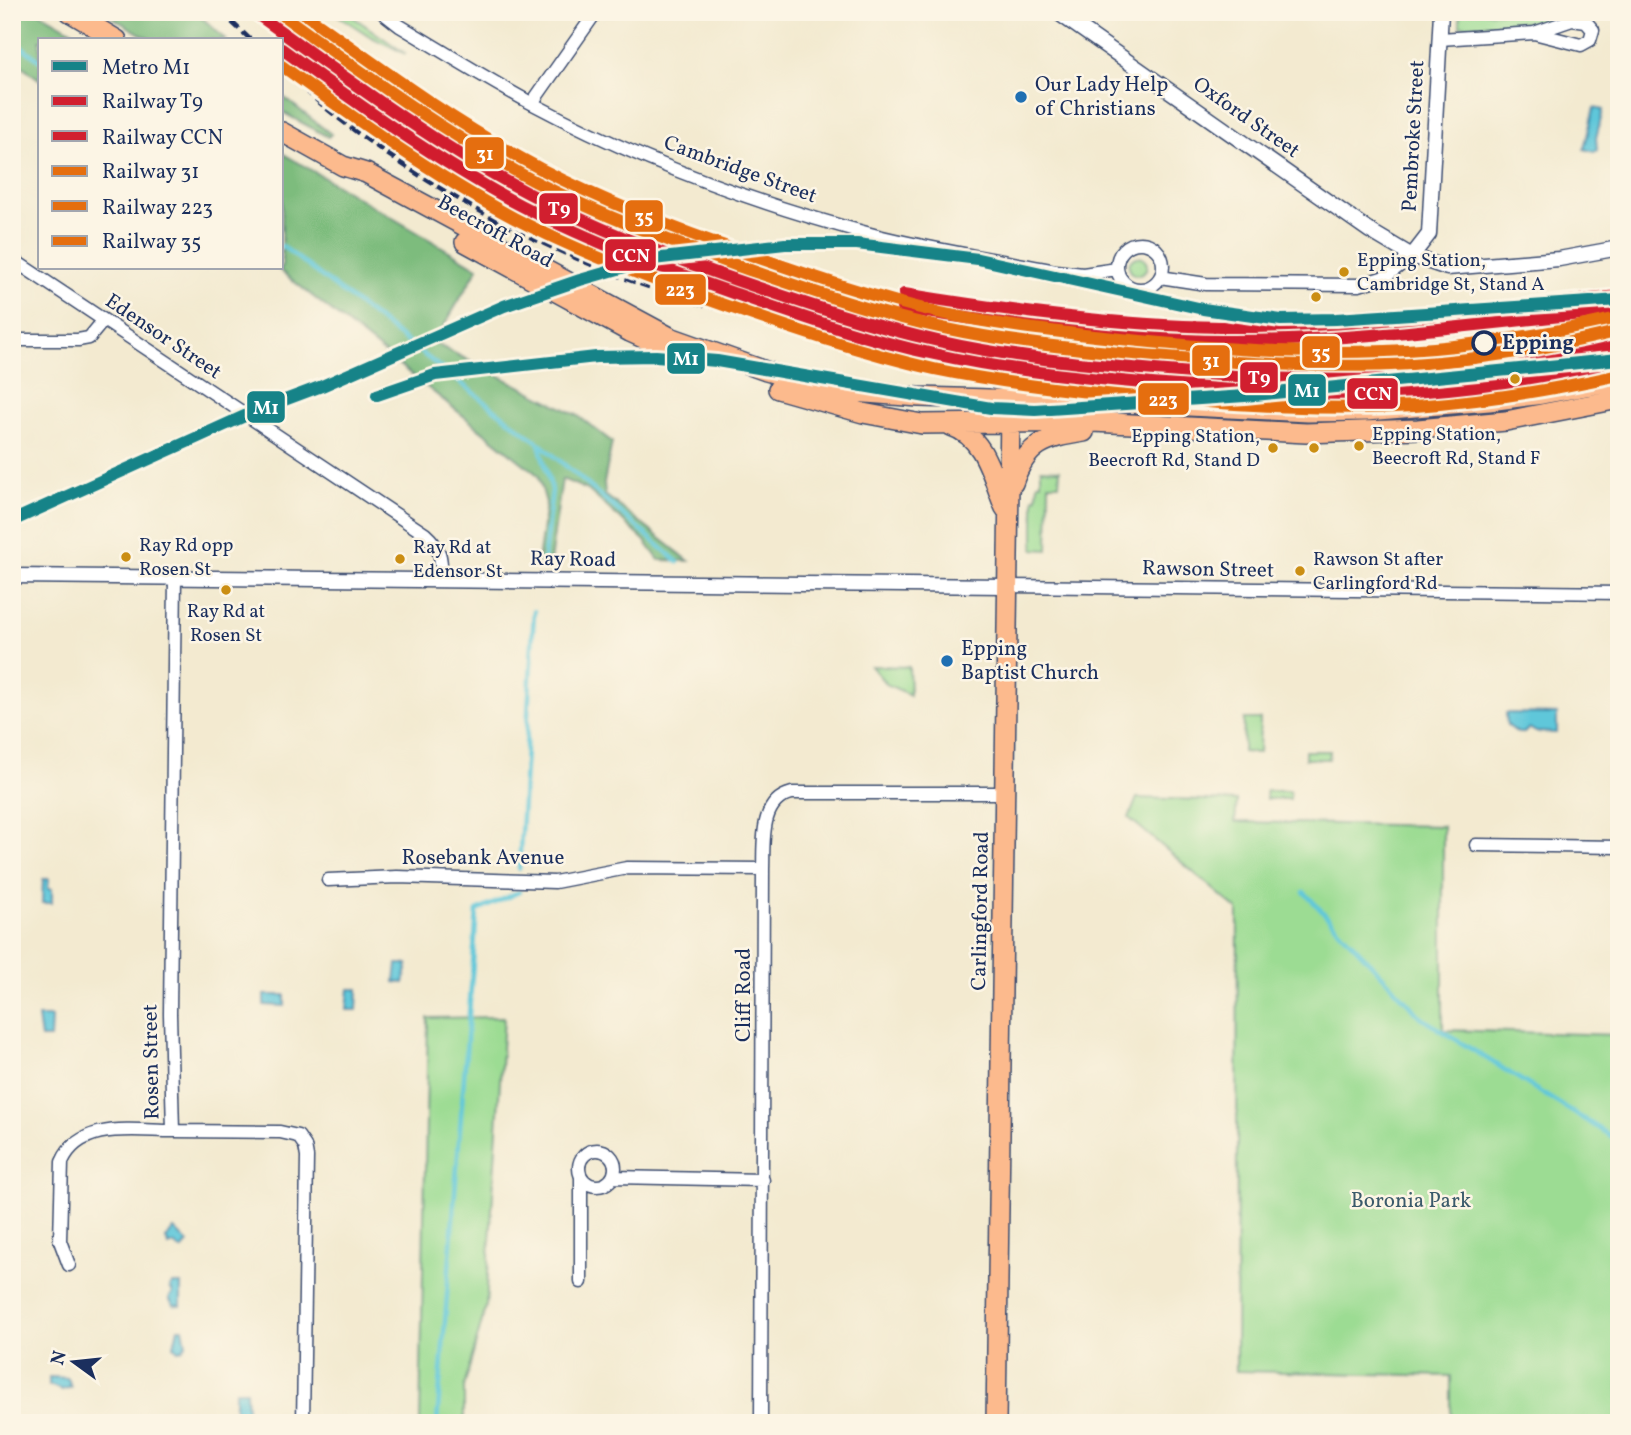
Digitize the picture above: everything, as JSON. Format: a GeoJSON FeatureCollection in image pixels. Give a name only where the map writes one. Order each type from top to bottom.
{"type":"FeatureCollection","features":[{"type":"Feature","properties":{"kind":"main road"},"geometry":{"type":"LineString","coordinates":[[70,12],[114,38]]}},
{"type":"Feature","properties":{"kind":"main road","name":"Beecroft Road"},"geometry":{"type":"LineString","coordinates":[[284,133],[343,166],[366,173],[670,337],[800,382],[840,391],[874,395],[1128,402],[1308,412],[1366,411],[1489,401],[1619,380]]}},
{"type":"Feature","properties":{"kind":"main road","name":"Beecroft Road"},"geometry":{"type":"LineString","coordinates":[[343,166],[362,186],[664,349],[736,376],[822,402],[888,418],[937,424],[1093,422],[1276,432],[1382,431],[1506,421],[1619,399]]}},
{"type":"Feature","properties":{"kind":"main road","name":"Carlingford Road"},"geometry":{"type":"LineString","coordinates":[[996,1423],[1010,399]]}},
{"type":"Feature","properties":{"kind":"main road"},"geometry":{"type":"LineString","coordinates":[[937,424],[954,426],[971,436],[981,448],[1008,516]]}},
{"type":"Feature","properties":{"kind":"main road"},"geometry":{"type":"LineString","coordinates":[[1008,516],[1016,475],[1024,458],[1037,445],[1058,436],[1135,425]]}},
{"type":"Feature","properties":{"kind":"street","name":"Cambridge Street"},"geometry":{"type":"LineString","coordinates":[[382,12],[400,26],[532,103],[614,143],[724,188],[863,232],[1056,271],[1083,274],[1117,269]]}},
{"type":"Feature","properties":{"kind":"street"},"geometry":{"type":"LineString","coordinates":[[532,103],[596,12]]}},
{"type":"Feature","properties":{"kind":"street","name":"Oxford Street"},"geometry":{"type":"LineString","coordinates":[[1057,12],[1366,227],[1412,256],[1447,268],[1559,259],[1619,248]]}},
{"type":"Feature","properties":{"kind":"street","name":"Pembroke Street"},"geometry":{"type":"LineString","coordinates":[[1412,256],[1429,234],[1441,12]]}},
{"type":"Feature","properties":{"kind":"street"},"geometry":{"type":"LineString","coordinates":[[1440,39],[1534,33]]}},
{"type":"Feature","properties":{"kind":"street"},"geometry":{"type":"LineString","coordinates":[[1144,244],[1157,251],[1161,257],[1163,271],[1160,277],[1150,287],[1136,289],[1123,282],[1117,269],[1120,255],[1130,245],[1144,244]]}},
{"type":"Feature","properties":{"kind":"street"},"geometry":{"type":"LineString","coordinates":[[1160,277],[1206,284],[1359,285],[1385,277],[1412,256]]}},
{"type":"Feature","properties":{"kind":"street","name":"Edensor Street"},"geometry":{"type":"LineString","coordinates":[[12,259],[425,534],[437,544],[442,559],[441,579]]}},
{"type":"Feature","properties":{"kind":"street"},"geometry":{"type":"LineString","coordinates":[[12,340],[78,341],[89,338],[103,321]]}},
{"type":"Feature","properties":{"kind":"street","name":"Ray Road"},"geometry":{"type":"LineString","coordinates":[[12,576],[1006,586]]}},
{"type":"Feature","properties":{"kind":"street","name":"Rosen Street"},"geometry":{"type":"LineString","coordinates":[[175,577],[170,1014],[173,1131],[280,1132],[298,1136],[304,1146],[307,1157],[303,1423]]}},
{"type":"Feature","properties":{"kind":"street","name":"Rawson Street"},"geometry":{"type":"LineString","coordinates":[[1006,586],[1619,593]]}},
{"type":"Feature","properties":{"kind":"street","name":"Cliff Road"},"geometry":{"type":"LineString","coordinates":[[761,1423],[765,821],[775,802],[783,795],[792,793],[1004,793]]}},
{"type":"Feature","properties":{"kind":"street"},"geometry":{"type":"LineString","coordinates":[[1476,845],[1619,847]]}},
{"type":"Feature","properties":{"kind":"street","name":"Rosebank Avenue"},"geometry":{"type":"LineString","coordinates":[[328,880],[397,877],[555,882],[627,868],[763,869]]}},
{"type":"Feature","properties":{"kind":"street"},"geometry":{"type":"LineString","coordinates":[[69,1265],[61,1241],[62,1162],[65,1154],[83,1138],[98,1132],[173,1131]]}},
{"type":"Feature","properties":{"kind":"street"},"geometry":{"type":"LineString","coordinates":[[580,1282],[579,1170],[582,1159],[596,1150],[611,1157],[615,1168],[606,1183],[595,1186],[581,1178]]}},
{"type":"Feature","properties":{"kind":"street"},"geometry":{"type":"LineString","coordinates":[[612,1177],[763,1180]]}},
{"type":"Feature","properties":{"kind":"green space"},"geometry":{"type":"Polygon","coordinates":[[[12,12],[39,12],[84,38],[38,38],[38,78],[12,58],[12,12]]]}},
{"type":"Feature","properties":{"kind":"green space"},"geometry":{"type":"Polygon","coordinates":[[[103,12],[196,12],[224,38],[148,38],[103,12]]]}},
{"type":"Feature","properties":{"kind":"green space"},"geometry":{"type":"Polygon","coordinates":[[[333,12],[346,12],[406,54],[371,37],[333,12]]]}},
{"type":"Feature","properties":{"kind":"green space"},"geometry":{"type":"Polygon","coordinates":[[[1460,12],[1556,12],[1557,21],[1460,26],[1460,12]]]}},
{"type":"Feature","properties":{"kind":"green space"},"geometry":{"type":"Polygon","coordinates":[[[284,98],[331,134],[328,137],[284,113],[284,98]]]}},
{"type":"Feature","properties":{"kind":"green space"},"geometry":{"type":"Polygon","coordinates":[[[284,154],[478,268],[434,343],[577,415],[612,442],[604,483],[605,495],[689,561],[659,560],[644,540],[588,490],[562,479],[550,561],[538,562],[546,503],[538,475],[280,270],[284,270],[284,154]]]}},
{"type":"Feature","properties":{"kind":"green space"},"geometry":{"type":"Polygon","coordinates":[[[1134,257],[1142,257],[1147,266],[1145,273],[1134,275],[1129,270],[1129,262],[1134,257]]]}},
{"type":"Feature","properties":{"kind":"green space"},"geometry":{"type":"Polygon","coordinates":[[[1041,469],[1060,470],[1059,484],[1049,484],[1048,550],[1034,549],[1034,498],[1037,497],[1038,483],[1041,483],[1041,469]]]}},
{"type":"Feature","properties":{"kind":"green space"},"geometry":{"type":"Polygon","coordinates":[[[871,666],[909,667],[910,695],[886,684],[871,666]]]}},
{"type":"Feature","properties":{"kind":"green space"},"geometry":{"type":"Polygon","coordinates":[[[1244,719],[1260,719],[1259,753],[1243,752],[1244,719]]]}},
{"type":"Feature","properties":{"kind":"green space"},"geometry":{"type":"Polygon","coordinates":[[[1305,751],[1330,751],[1329,759],[1305,759],[1305,751]]]}},
{"type":"Feature","properties":{"kind":"green space"},"geometry":{"type":"Polygon","coordinates":[[[1266,791],[1290,791],[1290,799],[1266,799],[1266,791]]]}},
{"type":"Feature","properties":{"kind":"green space","name":"Boronia Park"},"geometry":{"type":"Polygon","coordinates":[[[1137,798],[1237,801],[1235,822],[1443,826],[1443,1030],[1619,1035],[1619,1423],[1451,1423],[1451,1376],[1236,1371],[1238,910],[1129,818],[1137,798]]]}},
{"type":"Feature","properties":{"kind":"green space"},"geometry":{"type":"Polygon","coordinates":[[[504,1017],[486,1306],[464,1387],[464,1423],[420,1423],[428,1018],[504,1017]]]}},
{"type":"Feature","properties":{"kind":"water"},"geometry":{"type":"Polygon","coordinates":[[[1594,108],[1603,110],[1596,138],[1597,150],[1594,152],[1584,149],[1594,108]]]}},
{"type":"Feature","properties":{"kind":"water"},"geometry":{"type":"Polygon","coordinates":[[[1506,713],[1557,714],[1557,733],[1536,732],[1529,728],[1524,733],[1518,733],[1507,725],[1506,713]]]}},
{"type":"Feature","properties":{"kind":"water"},"geometry":{"type":"Polygon","coordinates":[[[43,879],[49,879],[48,889],[52,889],[52,903],[42,903],[43,879]]]}},
{"type":"Feature","properties":{"kind":"water"},"geometry":{"type":"Polygon","coordinates":[[[397,964],[408,964],[404,983],[395,982],[397,964]]]}},
{"type":"Feature","properties":{"kind":"water"},"geometry":{"type":"Polygon","coordinates":[[[349,989],[358,989],[357,1010],[347,1010],[349,989]]]}},
{"type":"Feature","properties":{"kind":"water"},"geometry":{"type":"Polygon","coordinates":[[[264,995],[285,995],[285,1006],[264,1005],[264,995]]]}},
{"type":"Feature","properties":{"kind":"water"},"geometry":{"type":"Polygon","coordinates":[[[38,1017],[51,1017],[50,1038],[41,1038],[38,1017]]]}},
{"type":"Feature","properties":{"kind":"water"},"geometry":{"type":"Polygon","coordinates":[[[174,1229],[188,1243],[182,1250],[173,1244],[169,1246],[166,1239],[174,1229]]]}},
{"type":"Feature","properties":{"kind":"water"},"geometry":{"type":"Polygon","coordinates":[[[172,1284],[181,1284],[181,1306],[173,1305],[169,1298],[173,1293],[170,1287],[172,1284]]]}},
{"type":"Feature","properties":{"kind":"water"},"geometry":{"type":"Polygon","coordinates":[[[178,1328],[183,1328],[186,1344],[183,1349],[178,1350],[174,1346],[178,1328]]]}},
{"type":"Feature","properties":{"kind":"water"},"geometry":{"type":"Polygon","coordinates":[[[49,1377],[68,1378],[71,1387],[62,1390],[49,1385],[49,1377]]]}},
{"type":"Feature","properties":{"kind":"water"},"geometry":{"type":"Polygon","coordinates":[[[235,1391],[246,1391],[247,1414],[235,1414],[235,1391]]]}},
{"type":"Feature","properties":{"kind":"waterway"},"geometry":{"type":"LineString","coordinates":[[12,39],[38,59]]}},
{"type":"Feature","properties":{"kind":"waterway"},"geometry":{"type":"LineString","coordinates":[[284,248],[539,443],[678,562]]}},
{"type":"Feature","properties":{"kind":"waterway"},"geometry":{"type":"LineString","coordinates":[[539,444],[552,490],[543,565]]}},
{"type":"Feature","properties":{"kind":"waterway"},"geometry":{"type":"LineString","coordinates":[[519,869],[534,611]]}},
{"type":"Feature","properties":{"kind":"waterway"},"geometry":{"type":"LineString","coordinates":[[437,1423],[477,911],[519,892]]}},
{"type":"Feature","properties":{"kind":"waterway"},"geometry":{"type":"LineString","coordinates":[[1304,892],[1423,1019],[1619,1141]]}},
{"type":"Feature","properties":{"kind":"railway"},"geometry":{"type":"LineString","coordinates":[[221,12],[249,38]]}},
{"type":"Feature","properties":{"kind":"railway"},"geometry":{"type":"LineString","coordinates":[[287,36],[451,137],[579,203],[698,251],[773,274],[850,293],[1018,326],[1200,346],[1367,349],[1619,335]]}},
{"type":"Feature","properties":{"kind":"railway"},"geometry":{"type":"LineString","coordinates":[[284,71],[330,111],[384,152],[442,189],[566,254],[630,280],[694,302],[790,326],[892,342],[1029,357]]}},
{"type":"Feature","properties":{"kind":"metro line","name":"M1"},"geometry":{"type":"LineString","coordinates":[[12,521],[258,410],[322,386],[504,306],[653,259],[785,244],[857,244],[978,259],[1203,309],[1281,320],[1336,319],[1619,300]]}},
{"type":"Feature","properties":{"kind":"metro line","name":"M1"},"geometry":{"type":"LineString","coordinates":[[377,395],[435,375],[596,357],[656,356],[717,361],[991,408],[1035,410],[1245,396],[1619,359]]}},
{"type":"Feature","properties":{"kind":"rail line","name":"T9"},"geometry":{"type":"LineString","coordinates":[[254,12],[422,130],[553,206],[709,271],[837,314],[913,335],[1019,356],[1128,368],[1314,380],[1462,374],[1619,346]]}},
{"type":"Feature","properties":{"kind":"rail line","name":"31"},"geometry":{"type":"LineString","coordinates":[[278,12],[435,122],[534,181],[584,205],[686,247],[840,300],[917,322],[996,338],[1075,348],[1219,361],[1315,366],[1464,360],[1616,332]]}},
{"type":"Feature","properties":{"kind":"rail line","name":"35"},"geometry":{"type":"LineString","coordinates":[[302,12],[449,115],[510,152],[591,193],[721,245],[843,286],[941,313],[1008,325],[1121,339],[1238,349],[1316,352],[1395,351],[1456,346],[1613,319]]}},
{"type":"Feature","properties":{"kind":"rail line","name":"CCN"},"geometry":{"type":"LineString","coordinates":[[284,50],[428,151],[545,218],[703,283],[831,326],[908,348],[961,360],[1070,376],[1185,387],[1316,394],[1415,392],[1467,387],[1543,376],[1619,360]]}},
{"type":"Feature","properties":{"kind":"rail line","name":"223"},"geometry":{"type":"LineString","coordinates":[[284,67],[424,165],[514,218],[565,243],[697,296],[802,332],[907,363],[1071,390],[1317,408],[1415,406],[1467,401],[1619,375]]}},
{"type":"Feature","properties":{"kind":"rail line","name":"T9"},"geometry":{"type":"LineString","coordinates":[[904,294],[1062,316],[1221,327],[1371,321],[1619,296]]}},
{"type":"Feature","properties":{"kind":"rail line","name":"CCN"},"geometry":{"type":"LineString","coordinates":[[902,308],[1062,330],[1142,338],[1223,341],[1372,335],[1619,310]]}},
{"type":"Feature","properties":{"kind":"place","name":"Our Lady Help of Christians"},"geometry":{"type":"Point","coordinates":[1021,97]}},
{"type":"Feature","properties":{"kind":"place","name":"Epping Station, Cambridge St, Stand A"},"geometry":{"type":"Point","coordinates":[1344,272]}},
{"type":"Feature","properties":{"kind":"place","name":"Epping"},"geometry":{"type":"Point","coordinates":[1484,343]}},
{"type":"Feature","properties":{"kind":"place","name":"Epping Station, Beecroft Rd, Stand F"},"geometry":{"type":"Point","coordinates":[1359,446]}},
{"type":"Feature","properties":{"kind":"place","name":"Epping Station, Beecroft Rd, Stand D"},"geometry":{"type":"Point","coordinates":[1273,448]}},
{"type":"Feature","properties":{"kind":"place","name":"Ray Rd opp Rosen St"},"geometry":{"type":"Point","coordinates":[126,557]}},
{"type":"Feature","properties":{"kind":"place","name":"Ray Rd at Edensor St"},"geometry":{"type":"Point","coordinates":[400,559]}},
{"type":"Feature","properties":{"kind":"place","name":"Rawson St after Carlingford Rd"},"geometry":{"type":"Point","coordinates":[1300,571]}},
{"type":"Feature","properties":{"kind":"place","name":"Ray Rd at Rosen St"},"geometry":{"type":"Point","coordinates":[226,590]}},
{"type":"Feature","properties":{"kind":"place","name":"Epping Baptist Church"},"geometry":{"type":"Point","coordinates":[947,661]}}]}
